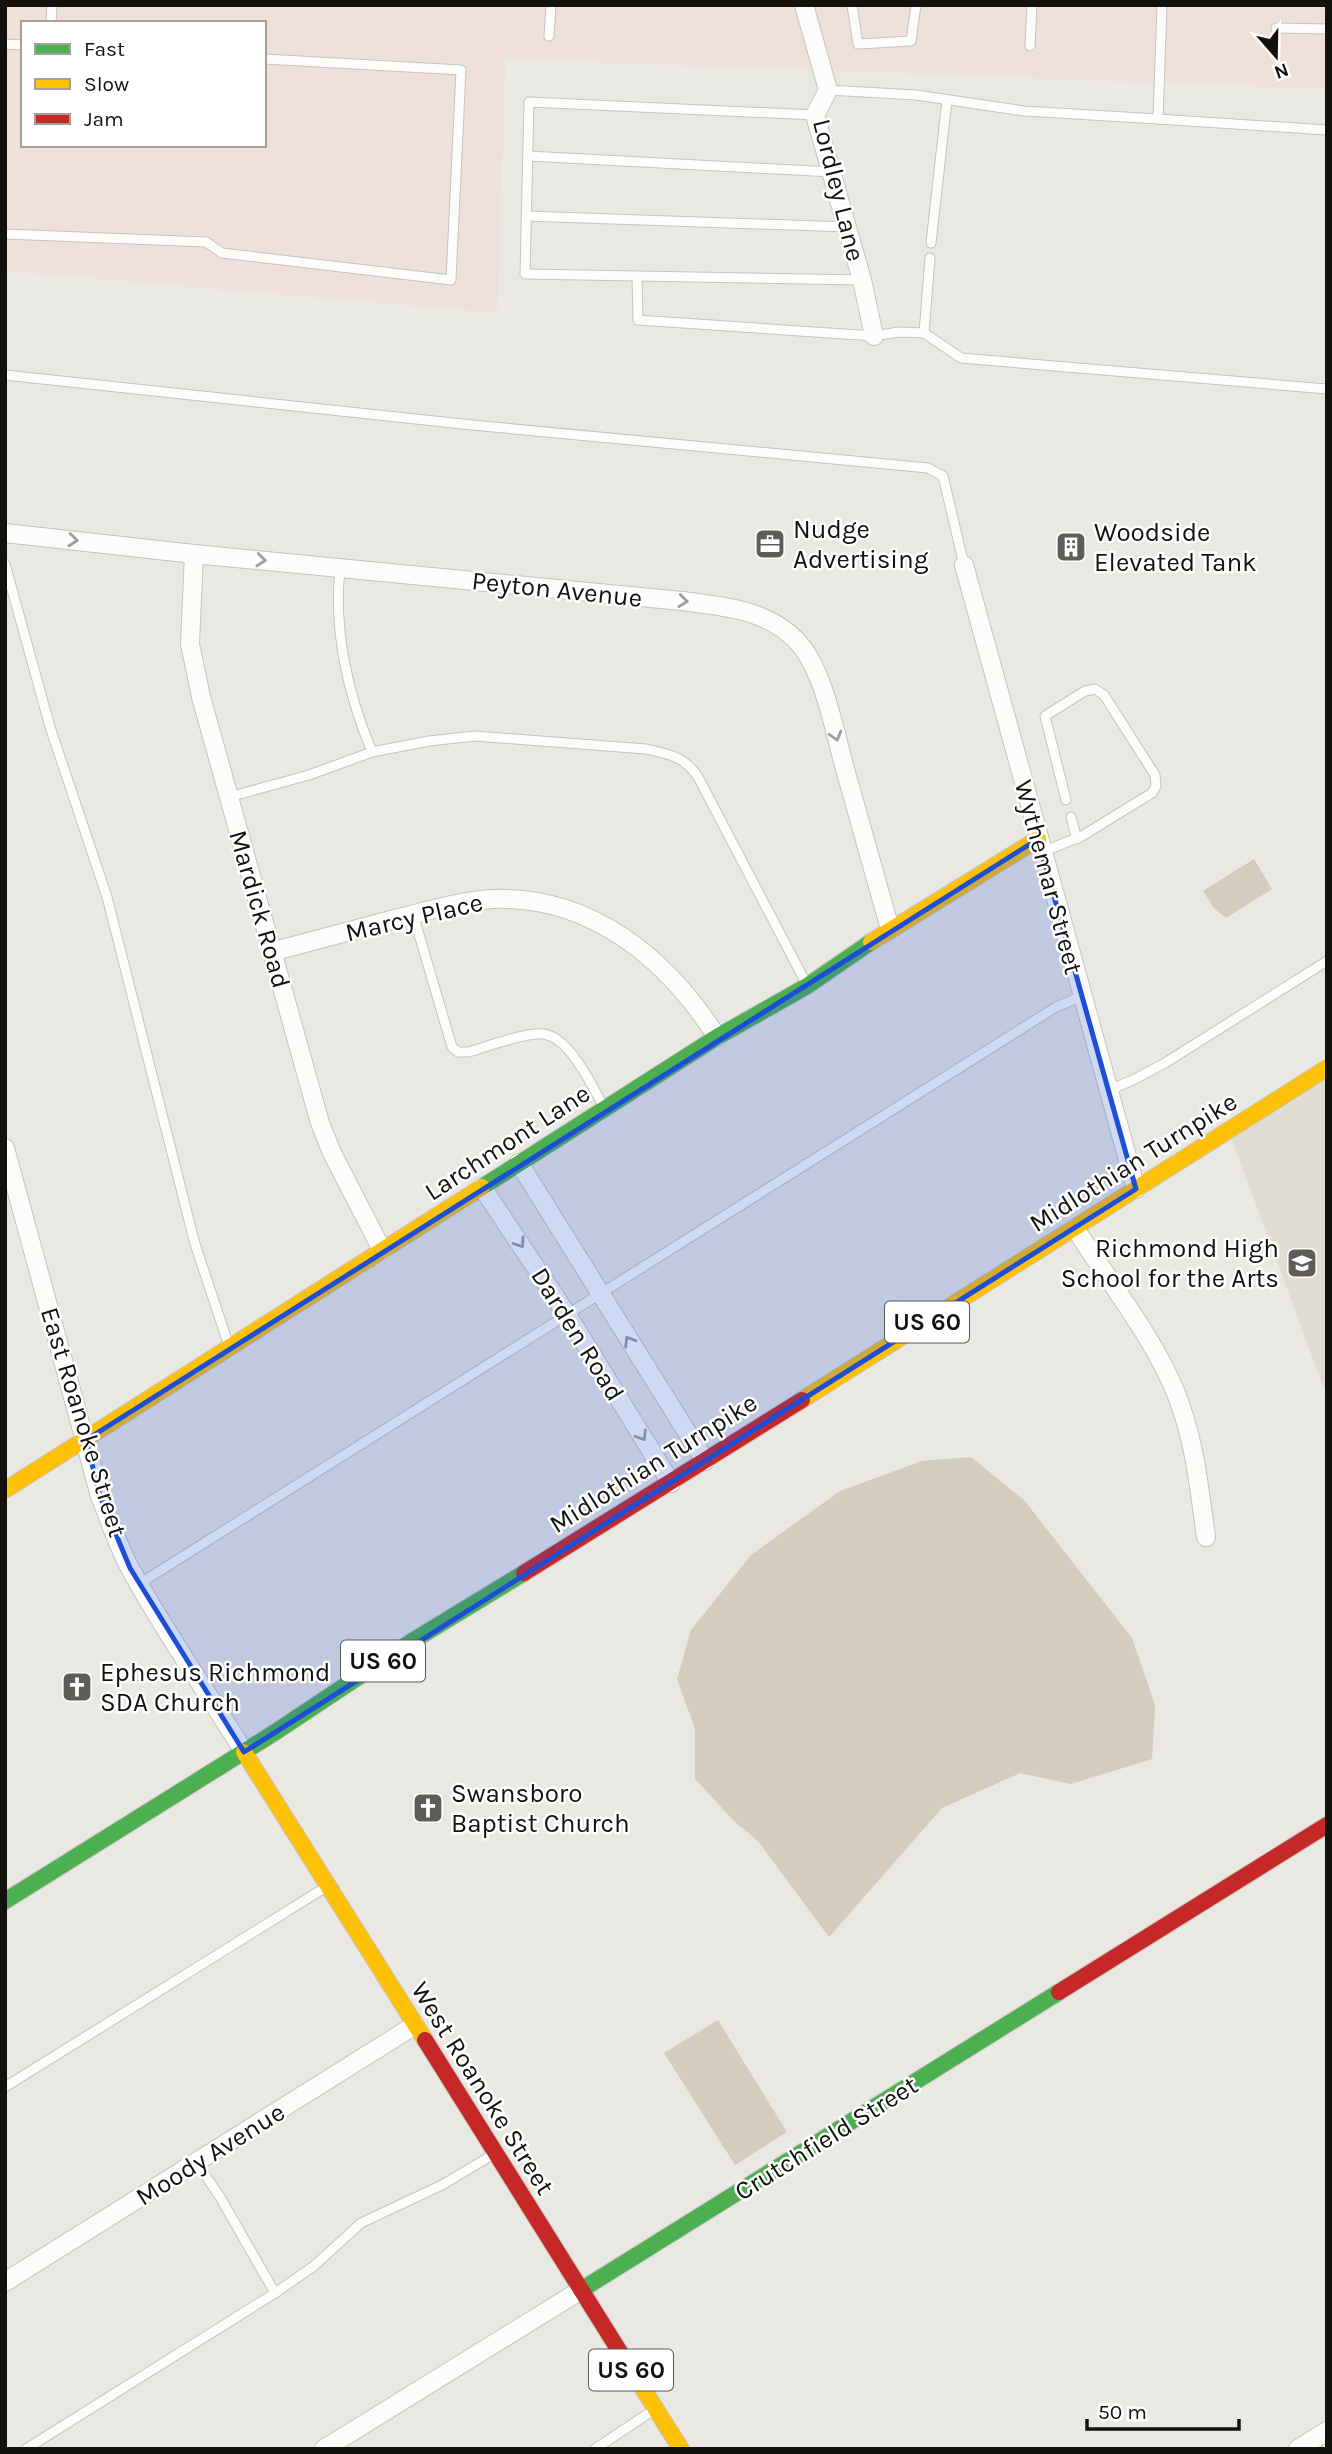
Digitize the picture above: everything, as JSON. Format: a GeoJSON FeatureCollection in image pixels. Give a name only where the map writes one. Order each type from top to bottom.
{"type":"FeatureCollection","features":[{"type":"Feature","properties":{"kind":"main road","name":"Larchmont Lane"},"geometry":{"type":"LineString","coordinates":[[5,1490],[717,1037],[807,985],[890,929],[1040,845]]}},
{"type":"Feature","properties":{"kind":"main road","name":"Midlothian Turnpike"},"geometry":{"type":"LineString","coordinates":[[5,1901],[244,1752],[414,1640],[671,1483],[1327,1068]]}},
{"type":"Feature","properties":{"kind":"main road","name":"West Roanoke Street"},"geometry":{"type":"LineString","coordinates":[[244,1752],[681,2449]]}},
{"type":"Feature","properties":{"kind":"main road","name":"Crutchfield Street"},"geometry":{"type":"LineString","coordinates":[[581,2290],[1327,1825]]}},
{"type":"Feature","properties":{"kind":"street","name":"Lordley Lane"},"geometry":{"type":"LineString","coordinates":[[804,5],[828,90],[815,115],[862,279],[874,336]]}},
{"type":"Feature","properties":{"kind":"street","name":"Peyton Avenue"},"geometry":{"type":"LineString","coordinates":[[5,533],[682,601],[741,609],[773,623],[796,639],[812,662],[890,929]]}},
{"type":"Feature","properties":{"kind":"street","name":"Mardick Road"},"geometry":{"type":"LineString","coordinates":[[194,554],[190,643],[193,668],[320,1123],[342,1175],[382,1251]]}},
{"type":"Feature","properties":{"kind":"street","name":"Wythemar Street"},"geometry":{"type":"LineString","coordinates":[[964,565],[1136,1189]]}},
{"type":"Feature","properties":{"kind":"street","name":"Marcy Place"},"geometry":{"type":"LineString","coordinates":[[271,952],[452,904],[493,899],[554,905],[588,916],[616,931],[655,960],[702,1013],[717,1037]]}},
{"type":"Feature","properties":{"kind":"street","name":"East Roanoke Street"},"geometry":{"type":"LineString","coordinates":[[5,1148],[100,1496],[116,1537],[139,1584],[244,1752]]}},
{"type":"Feature","properties":{"kind":"street","name":"Darden Road"},"geometry":{"type":"LineString","coordinates":[[519,1163],[705,1461]]}},
{"type":"Feature","properties":{"kind":"street","name":"Darden Road"},"geometry":{"type":"LineString","coordinates":[[482,1186],[568,1316],[671,1483]]}},
{"type":"Feature","properties":{"kind":"street"},"geometry":{"type":"LineString","coordinates":[[1075,1228],[1166,1370],[1182,1408],[1191,1441],[1206,1537]]}},
{"type":"Feature","properties":{"kind":"street","name":"Moody Avenue"},"geometry":{"type":"LineString","coordinates":[[5,2282],[415,2025]]}},
{"type":"Feature","properties":{"kind":"street","name":"Crutchfield Street"},"geometry":{"type":"LineString","coordinates":[[324,2449],[581,2290]]}},
{"type":"Feature","properties":{"kind":"street"},"geometry":{"type":"LineString","coordinates":[[1298,2449],[1327,2431]]}},
{"type":"Feature","properties":{"kind":"lane"},"geometry":{"type":"LineString","coordinates":[[549,36],[551,5]]}},
{"type":"Feature","properties":{"kind":"lane"},"geometry":{"type":"LineString","coordinates":[[852,5],[858,44],[911,41],[916,5]]}},
{"type":"Feature","properties":{"kind":"lane"},"geometry":{"type":"LineString","coordinates":[[1030,46],[1032,5]]}},
{"type":"Feature","properties":{"kind":"lane"},"geometry":{"type":"LineString","coordinates":[[1158,119],[1162,5]]}},
{"type":"Feature","properties":{"kind":"lane"},"geometry":{"type":"LineString","coordinates":[[1276,28],[1327,29]]}},
{"type":"Feature","properties":{"kind":"lane"},"geometry":{"type":"LineString","coordinates":[[5,234],[206,242],[222,253],[451,280],[461,70],[266,59]]}},
{"type":"Feature","properties":{"kind":"lane"},"geometry":{"type":"LineString","coordinates":[[828,90],[916,95],[1024,111],[1327,130]]}},
{"type":"Feature","properties":{"kind":"lane"},"geometry":{"type":"LineString","coordinates":[[931,243],[947,100]]}},
{"type":"Feature","properties":{"kind":"lane"},"geometry":{"type":"LineString","coordinates":[[815,115],[529,102],[525,274],[862,279]]}},
{"type":"Feature","properties":{"kind":"lane"},"geometry":{"type":"LineString","coordinates":[[528,156],[832,172]]}},
{"type":"Feature","properties":{"kind":"lane"},"geometry":{"type":"LineString","coordinates":[[526,216],[848,227]]}},
{"type":"Feature","properties":{"kind":"lane"},"geometry":{"type":"LineString","coordinates":[[924,333],[930,258]]}},
{"type":"Feature","properties":{"kind":"lane"},"geometry":{"type":"LineString","coordinates":[[637,276],[638,320],[874,336],[899,332],[924,333],[961,358],[1327,389]]}},
{"type":"Feature","properties":{"kind":"lane"},"geometry":{"type":"LineString","coordinates":[[5,375],[472,425],[928,468],[943,476],[964,565]]}},
{"type":"Feature","properties":{"kind":"lane"},"geometry":{"type":"LineString","coordinates":[[5,564],[50,727],[107,897],[195,1244],[229,1348]]}},
{"type":"Feature","properties":{"kind":"lane"},"geometry":{"type":"LineString","coordinates":[[340,568],[338,614],[344,657],[355,711],[372,752]]}},
{"type":"Feature","properties":{"kind":"lane"},"geometry":{"type":"LineString","coordinates":[[1040,845],[1077,839],[1152,793],[1156,786],[1154,775],[1104,695],[1095,689],[1086,691],[1045,716],[1066,800]]}},
{"type":"Feature","properties":{"kind":"lane"},"geometry":{"type":"LineString","coordinates":[[229,797],[309,775],[372,752],[429,741],[475,736],[668,754],[683,759],[698,777],[807,985]]}},
{"type":"Feature","properties":{"kind":"lane"},"geometry":{"type":"LineString","coordinates":[[1070,817],[1077,839]]}},
{"type":"Feature","properties":{"kind":"lane"},"geometry":{"type":"LineString","coordinates":[[413,914],[452,1047],[458,1052],[469,1052],[534,1034],[554,1037],[564,1044],[605,1108]]}},
{"type":"Feature","properties":{"kind":"lane"},"geometry":{"type":"LineString","coordinates":[[1108,1090],[1166,1063],[1327,961]]}},
{"type":"Feature","properties":{"kind":"lane"},"geometry":{"type":"LineString","coordinates":[[139,1584],[1056,1007],[1082,996]]}},
{"type":"Feature","properties":{"kind":"lane"},"geometry":{"type":"LineString","coordinates":[[5,2087],[328,1886]]}},
{"type":"Feature","properties":{"kind":"lane"},"geometry":{"type":"LineString","coordinates":[[26,2449],[275,2293],[314,2266],[361,2222],[442,2185],[495,2153]]}},
{"type":"Feature","properties":{"kind":"lane"},"geometry":{"type":"LineString","coordinates":[[197,2163],[220,2197],[275,2293]]}},
{"type":"Feature","properties":{"kind":"lane"},"geometry":{"type":"LineString","coordinates":[[595,2449],[656,2408]]}},
{"type":"Feature","properties":{"kind":"highlighted area"},"geometry":{"type":"Polygon","coordinates":[[[1038,839],[1136,1189],[244,1752],[130,1568],[100,1496],[86,1440],[1038,839]]]}},
{"type":"Feature","properties":{"kind":"shaded area"},"geometry":{"type":"Polygon","coordinates":[[[5,5],[1327,5],[1327,89],[506,59],[497,313],[5,271],[5,5]]]}},
{"type":"Feature","properties":{"kind":"shaded area"},"geometry":{"type":"Polygon","coordinates":[[[1254,859],[1272,889],[1226,918],[1214,908],[1203,891],[1254,859]]]}},
{"type":"Feature","properties":{"kind":"shaded area","name":"Richmond High School for the Arts"},"geometry":{"type":"Polygon","coordinates":[[[1327,1066],[1327,1397],[1228,1129],[1327,1066]]]}},
{"type":"Feature","properties":{"kind":"shaded area"},"geometry":{"type":"Polygon","coordinates":[[[971,1457],[1024,1500],[1132,1638],[1155,1705],[1152,1759],[1071,1784],[1020,1773],[942,1808],[829,1937],[758,1841],[734,1821],[695,1779],[695,1729],[677,1679],[691,1630],[751,1555],[840,1491],[922,1461],[971,1457]]]}},
{"type":"Feature","properties":{"kind":"shaded area"},"geometry":{"type":"Polygon","coordinates":[[[718,2020],[787,2132],[735,2165],[664,2053],[718,2020]]]}},
{"type":"Feature","properties":{"kind":"traffic: fast"},"geometry":{"type":"LineString","coordinates":[[482,1187],[717,1037],[807,986],[871,942]]}},
{"type":"Feature","properties":{"kind":"traffic: fast"},"geometry":{"type":"LineString","coordinates":[[5,1901],[274,1733],[414,1640],[524,1573]]}},
{"type":"Feature","properties":{"kind":"traffic: fast"},"geometry":{"type":"LineString","coordinates":[[581,2290],[1059,1992]]}},
{"type":"Feature","properties":{"kind":"traffic: slow"},"geometry":{"type":"LineString","coordinates":[[871,942],[1038,839]]}},
{"type":"Feature","properties":{"kind":"traffic: slow"},"geometry":{"type":"LineString","coordinates":[[802,1400],[1327,1068]]}},
{"type":"Feature","properties":{"kind":"traffic: slow"},"geometry":{"type":"LineString","coordinates":[[5,1490],[482,1187]]}},
{"type":"Feature","properties":{"kind":"traffic: slow"},"geometry":{"type":"LineString","coordinates":[[244,1752],[425,2040]]}},
{"type":"Feature","properties":{"kind":"traffic: slow"},"geometry":{"type":"LineString","coordinates":[[630,2368],[681,2449]]}},
{"type":"Feature","properties":{"kind":"traffic: jam"},"geometry":{"type":"LineString","coordinates":[[524,1573],[802,1400]]}},
{"type":"Feature","properties":{"kind":"traffic: jam"},"geometry":{"type":"LineString","coordinates":[[1059,1992],[1327,1825]]}},
{"type":"Feature","properties":{"kind":"traffic: jam"},"geometry":{"type":"LineString","coordinates":[[425,2040],[630,2368]]}},
{"type":"Feature","properties":{"kind":"place","name":"Nudge Advertising"},"geometry":{"type":"Point","coordinates":[770,544]}},
{"type":"Feature","properties":{"kind":"place","name":"Woodside Elevated Tank"},"geometry":{"type":"Point","coordinates":[1071,547]}},
{"type":"Feature","properties":{"kind":"place","name":"Richmond High School for the Arts"},"geometry":{"type":"Point","coordinates":[1302,1263]}},
{"type":"Feature","properties":{"kind":"place","name":"Ephesus Richmond SDA Church"},"geometry":{"type":"Point","coordinates":[77,1687]}},
{"type":"Feature","properties":{"kind":"place","name":"Swansboro Baptist Church"},"geometry":{"type":"Point","coordinates":[428,1808]}}]}
